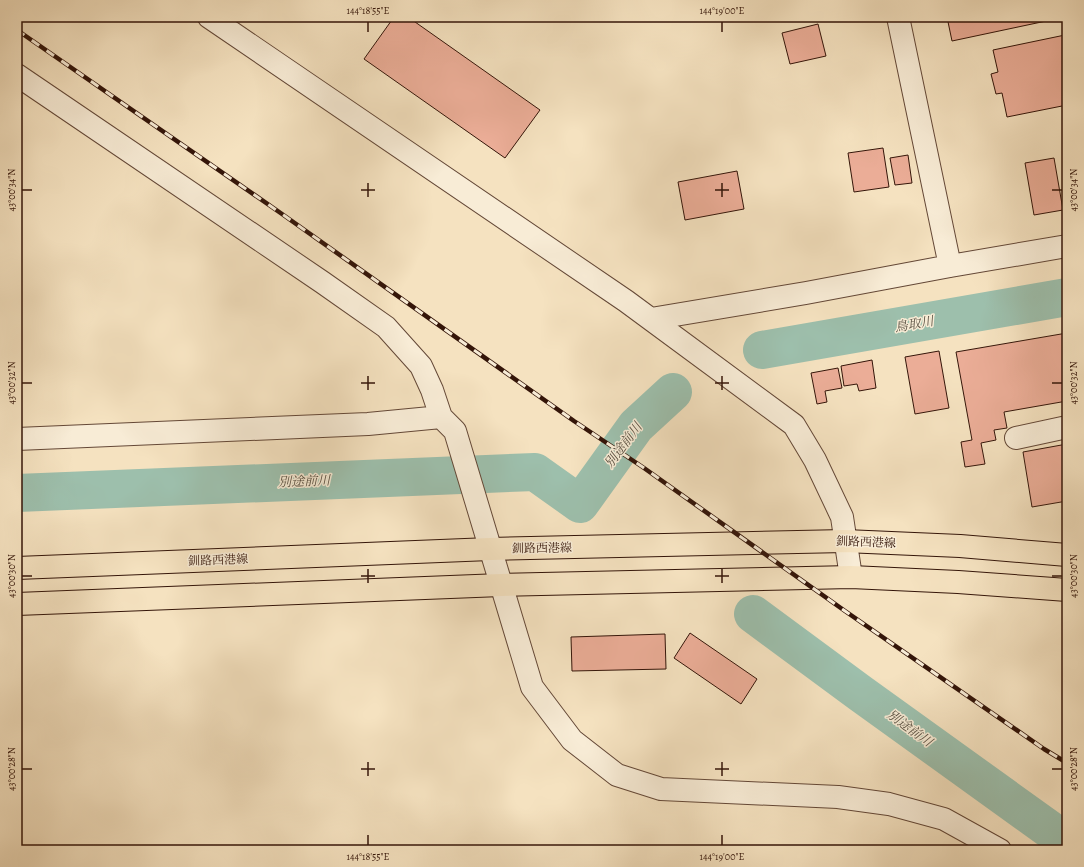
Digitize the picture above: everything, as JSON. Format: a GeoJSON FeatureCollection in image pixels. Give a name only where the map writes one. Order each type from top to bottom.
{"type":"FeatureCollection","features":[{"type":"Feature","properties":{"kind":"main road","name":"釧路西港線"},"geometry":{"type":"LineString","coordinates":[[17,568],[490,549],[845,541],[960,546],[1067,555]]}},
{"type":"Feature","properties":{"kind":"main road"},"geometry":{"type":"LineString","coordinates":[[17,604],[501,585],[851,577],[958,582],[1067,590]]}},
{"type":"Feature","properties":{"kind":"street"},"geometry":{"type":"LineString","coordinates":[[209,17],[651,319],[794,425],[815,460],[842,517],[851,577]]}},
{"type":"Feature","properties":{"kind":"street"},"geometry":{"type":"LineString","coordinates":[[898,17],[950,266]]}},
{"type":"Feature","properties":{"kind":"street"},"geometry":{"type":"LineString","coordinates":[[17,74],[386,327],[421,366],[432,390],[441,417],[455,431],[462,451],[532,687],[572,740],[617,775],[661,789],[838,797],[889,804],[944,819],[1000,850]]}},
{"type":"Feature","properties":{"kind":"street"},"geometry":{"type":"LineString","coordinates":[[651,319],[1067,246]]}},
{"type":"Feature","properties":{"kind":"street"},"geometry":{"type":"LineString","coordinates":[[17,439],[368,424],[441,417]]}},
{"type":"Feature","properties":{"kind":"street"},"geometry":{"type":"LineString","coordinates":[[1016,438],[1067,427]]}},
{"type":"Feature","properties":{"kind":"building"},"geometry":{"type":"Polygon","coordinates":[[[394,17],[408,17],[540,110],[505,158],[364,59],[394,17]]]}},
{"type":"Feature","properties":{"kind":"building"},"geometry":{"type":"Polygon","coordinates":[[[947,17],[1065,17],[952,41],[947,17]]]}},
{"type":"Feature","properties":{"kind":"building"},"geometry":{"type":"Polygon","coordinates":[[[818,24],[826,56],[790,64],[782,33],[818,24]]]}},
{"type":"Feature","properties":{"kind":"building"},"geometry":{"type":"Polygon","coordinates":[[[1065,35],[1067,42],[1067,105],[1007,117],[1002,93],[996,94],[991,74],[998,72],[993,50],[1065,35]]]}},
{"type":"Feature","properties":{"kind":"building"},"geometry":{"type":"Polygon","coordinates":[[[883,148],[889,187],[854,192],[848,153],[883,148]]]}},
{"type":"Feature","properties":{"kind":"building"},"geometry":{"type":"Polygon","coordinates":[[[908,155],[912,183],[895,185],[890,158],[908,155]]]}},
{"type":"Feature","properties":{"kind":"building"},"geometry":{"type":"Polygon","coordinates":[[[1054,158],[1063,210],[1034,215],[1025,163],[1054,158]]]}},
{"type":"Feature","properties":{"kind":"building"},"geometry":{"type":"Polygon","coordinates":[[[737,171],[744,209],[685,220],[678,182],[737,171]]]}},
{"type":"Feature","properties":{"kind":"building"},"geometry":{"type":"Polygon","coordinates":[[[1067,333],[1067,401],[1004,412],[1007,428],[994,430],[996,440],[981,443],[985,464],[965,467],[961,442],[972,440],[956,352],[1067,333]]]}},
{"type":"Feature","properties":{"kind":"building"},"geometry":{"type":"Polygon","coordinates":[[[939,351],[949,408],[915,414],[905,357],[939,351]]]}},
{"type":"Feature","properties":{"kind":"building"},"geometry":{"type":"Polygon","coordinates":[[[872,360],[876,388],[859,391],[857,384],[844,386],[841,366],[872,360]]]}},
{"type":"Feature","properties":{"kind":"building"},"geometry":{"type":"Polygon","coordinates":[[[838,368],[842,388],[825,391],[827,402],[817,404],[811,373],[838,368]]]}},
{"type":"Feature","properties":{"kind":"building"},"geometry":{"type":"Polygon","coordinates":[[[1067,444],[1067,501],[1032,507],[1023,452],[1067,444]]]}},
{"type":"Feature","properties":{"kind":"building"},"geometry":{"type":"Polygon","coordinates":[[[690,633],[757,679],[741,704],[674,658],[690,633]]]}},
{"type":"Feature","properties":{"kind":"building"},"geometry":{"type":"Polygon","coordinates":[[[665,634],[666,669],[572,671],[571,637],[665,634]]]}},
{"type":"Feature","properties":{"kind":"waterway","name":"鳥取川"},"geometry":{"type":"LineString","coordinates":[[762,350],[1067,297]]}},
{"type":"Feature","properties":{"kind":"waterway","name":"別途前川"},"geometry":{"type":"LineString","coordinates":[[17,493],[535,472],[580,504],[636,426],[673,392]]}},
{"type":"Feature","properties":{"kind":"waterway","name":"別途前川"},"geometry":{"type":"LineString","coordinates":[[753,614],[1067,842]]}},
{"type":"Feature","properties":{"kind":"railway"},"geometry":{"type":"LineString","coordinates":[[17,30],[282,214],[574,421],[644,468],[845,611],[1044,749],[1067,763]]}}]}
